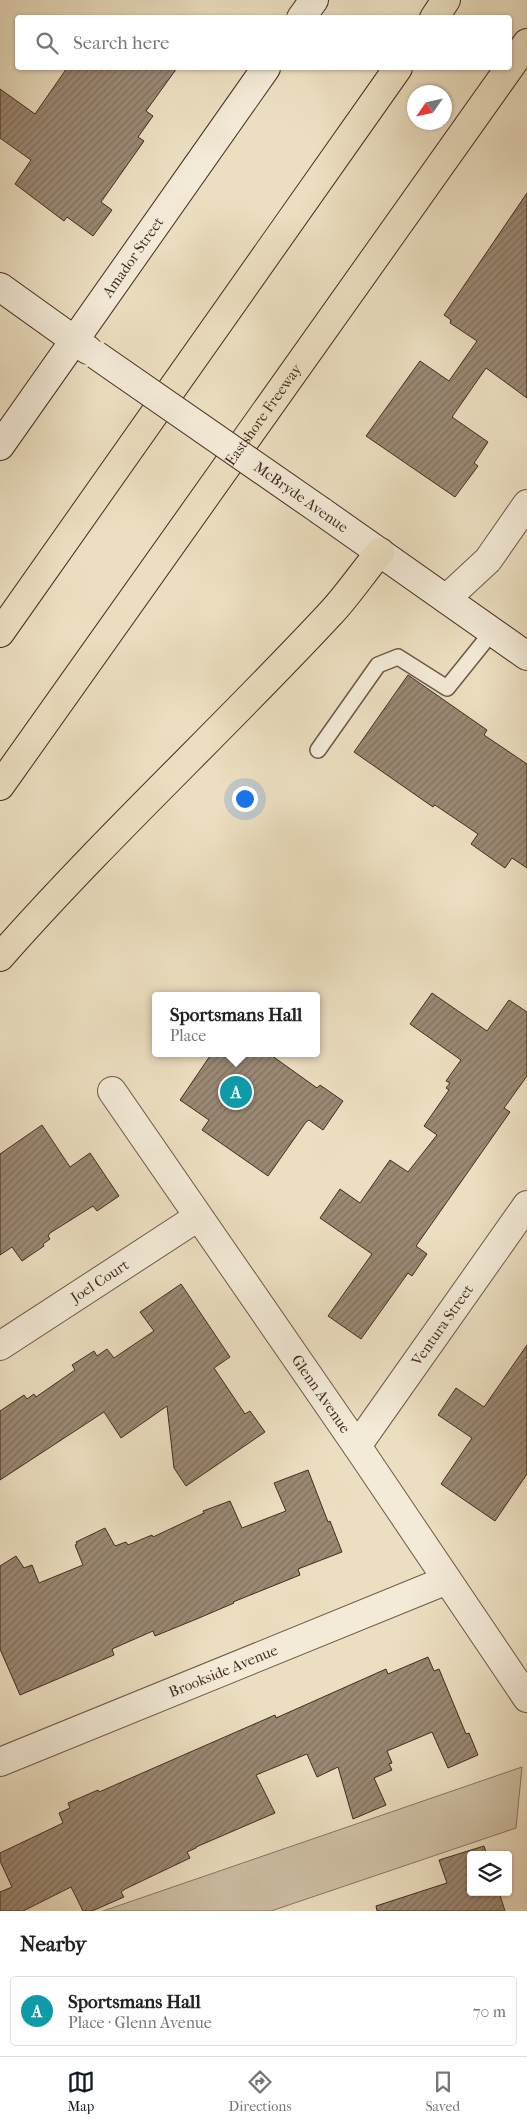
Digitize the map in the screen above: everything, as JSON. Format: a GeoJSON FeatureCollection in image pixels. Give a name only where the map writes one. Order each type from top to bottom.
{"type":"FeatureCollection","features":[{"type":"Feature","properties":{"kind":"highway"},"geometry":{"type":"LineString","coordinates":[[436,15],[446,0]]}},
{"type":"Feature","properties":{"kind":"highway","name":"Eastshore Freeway"},"geometry":{"type":"LineString","coordinates":[[512,64],[527,43]]}},
{"type":"Feature","properties":{"kind":"highway"},"geometry":{"type":"LineString","coordinates":[[0,633],[397,70]]}},
{"type":"Feature","properties":{"kind":"highway","name":"Eastshore Freeway"},"geometry":{"type":"LineString","coordinates":[[0,786],[508,70]]}},
{"type":"Feature","properties":{"kind":"highway"},"geometry":{"type":"LineString","coordinates":[[0,957],[105,844],[331,612],[380,552]]}},
{"type":"Feature","properties":{"kind":"street"},"geometry":{"type":"LineString","coordinates":[[303,15],[314,0]]}},
{"type":"Feature","properties":{"kind":"street","name":"Amador Street"},"geometry":{"type":"LineString","coordinates":[[0,446],[265,70]]}},
{"type":"Feature","properties":{"kind":"street","name":"McBryde Avenue"},"geometry":{"type":"LineString","coordinates":[[0,287],[73,340],[321,510],[527,656]]}},
{"type":"Feature","properties":{"kind":"street"},"geometry":{"type":"LineString","coordinates":[[446,599],[488,560],[527,504]]}},
{"type":"Feature","properties":{"kind":"street","name":"Glenn Avenue"},"geometry":{"type":"LineString","coordinates":[[112,1091],[357,1446],[527,1698]]}},
{"type":"Feature","properties":{"kind":"street","name":"Ventura Street"},"geometry":{"type":"LineString","coordinates":[[357,1446],[527,1205]]}},
{"type":"Feature","properties":{"kind":"street","name":"Joel Court"},"geometry":{"type":"LineString","coordinates":[[0,1346],[198,1217]]}},
{"type":"Feature","properties":{"kind":"street","name":"Brookside Avenue"},"geometry":{"type":"LineString","coordinates":[[0,1762],[447,1580]]}},
{"type":"Feature","properties":{"kind":"lane"},"geometry":{"type":"LineString","coordinates":[[318,750],[378,665],[398,657],[447,688],[492,632]]}},
{"type":"Feature","properties":{"kind":"shaded area"},"geometry":{"type":"Polygon","coordinates":[[[522,1767],[516,1828],[271,1911],[103,1911],[522,1767]]]}},
{"type":"Feature","properties":{"kind":"building"},"geometry":{"type":"Polygon","coordinates":[[[66,70],[176,70],[146,111],[153,116],[138,137],[144,141],[101,202],[112,210],[93,236],[67,217],[64,221],[15,184],[31,160],[0,138],[0,89],[35,114],[66,70]]]}},
{"type":"Feature","properties":{"kind":"building"},"geometry":{"type":"Polygon","coordinates":[[[527,193],[527,398],[486,368],[452,417],[488,442],[474,463],[478,466],[455,497],[366,436],[420,361],[449,381],[477,341],[450,323],[451,320],[444,315],[527,193]]]}},
{"type":"Feature","properties":{"kind":"building"},"geometry":{"type":"Polygon","coordinates":[[[408,675],[487,730],[484,735],[527,764],[527,868],[512,858],[505,868],[471,844],[478,834],[435,805],[433,807],[354,752],[408,675]]]}},
{"type":"Feature","properties":{"kind":"building"},"geometry":{"type":"Polygon","coordinates":[[[432,993],[487,1031],[509,1000],[527,1012],[527,1076],[504,1108],[510,1112],[416,1246],[427,1254],[412,1276],[408,1273],[361,1339],[328,1316],[372,1254],[320,1218],[340,1189],[360,1203],[390,1160],[408,1172],[437,1135],[424,1126],[449,1090],[446,1088],[450,1083],[446,1081],[461,1060],[410,1024],[432,993]]]}},
{"type":"Feature","properties":{"kind":"building"},"geometry":{"type":"Polygon","coordinates":[[[209,1057],[274,1057],[317,1088],[320,1085],[343,1101],[323,1130],[309,1120],[306,1122],[268,1176],[202,1130],[209,1120],[180,1100],[209,1057]]]}},
{"type":"Feature","properties":{"kind":"building"},"geometry":{"type":"Polygon","coordinates":[[[42,1125],[70,1167],[90,1153],[119,1196],[97,1211],[93,1206],[50,1233],[48,1236],[50,1239],[43,1244],[44,1246],[22,1261],[12,1247],[0,1255],[0,1154],[42,1125]]]}},
{"type":"Feature","properties":{"kind":"building"},"geometry":{"type":"Polygon","coordinates":[[[181,1284],[230,1357],[214,1368],[245,1414],[250,1411],[265,1432],[186,1486],[174,1468],[167,1406],[121,1438],[104,1412],[0,1480],[0,1411],[24,1395],[27,1399],[34,1394],[36,1397],[75,1370],[72,1365],[94,1351],[97,1356],[107,1349],[114,1358],[154,1331],[140,1312],[181,1284]]]}},
{"type":"Feature","properties":{"kind":"building"},"geometry":{"type":"Polygon","coordinates":[[[527,1345],[527,1474],[495,1521],[441,1484],[472,1438],[438,1415],[456,1388],[484,1407],[527,1345]]]}},
{"type":"Feature","properties":{"kind":"building"},"geometry":{"type":"Polygon","coordinates":[[[308,1470],[342,1552],[298,1569],[300,1575],[199,1618],[155,1636],[153,1631],[112,1649],[114,1655],[20,1695],[0,1649],[0,1566],[16,1556],[24,1568],[32,1565],[39,1583],[83,1565],[75,1545],[77,1544],[76,1542],[105,1528],[115,1546],[126,1542],[128,1545],[152,1535],[153,1537],[204,1513],[203,1511],[230,1501],[242,1528],[286,1511],[274,1483],[308,1470]]]}},
{"type":"Feature","properties":{"kind":"building"},"geometry":{"type":"Polygon","coordinates":[[[428,1657],[434,1671],[439,1669],[466,1734],[469,1733],[478,1755],[448,1768],[432,1732],[387,1751],[392,1763],[389,1764],[392,1770],[374,1778],[386,1805],[353,1819],[338,1767],[317,1777],[307,1754],[256,1775],[275,1813],[187,1852],[190,1858],[125,1889],[121,1892],[124,1897],[92,1911],[83,1911],[71,1887],[23,1911],[0,1911],[0,1892],[12,1887],[0,1861],[0,1853],[63,1823],[59,1813],[70,1808],[68,1803],[98,1790],[99,1792],[275,1715],[276,1718],[386,1669],[388,1674],[428,1657]]]}},
{"type":"Feature","properties":{"kind":"building"},"geometry":{"type":"Polygon","coordinates":[[[484,1846],[486,1851],[468,1851],[484,1846]]]}},
{"type":"Feature","properties":{"kind":"building"},"geometry":{"type":"Polygon","coordinates":[[[467,1851],[467,1896],[500,1896],[505,1911],[377,1911],[376,1906],[447,1883],[439,1860],[467,1851]]]}},
{"type":"Feature","properties":{"kind":"place","name":"Sportsmans Hall"},"geometry":{"type":"Point","coordinates":[236,1092]}}]}
